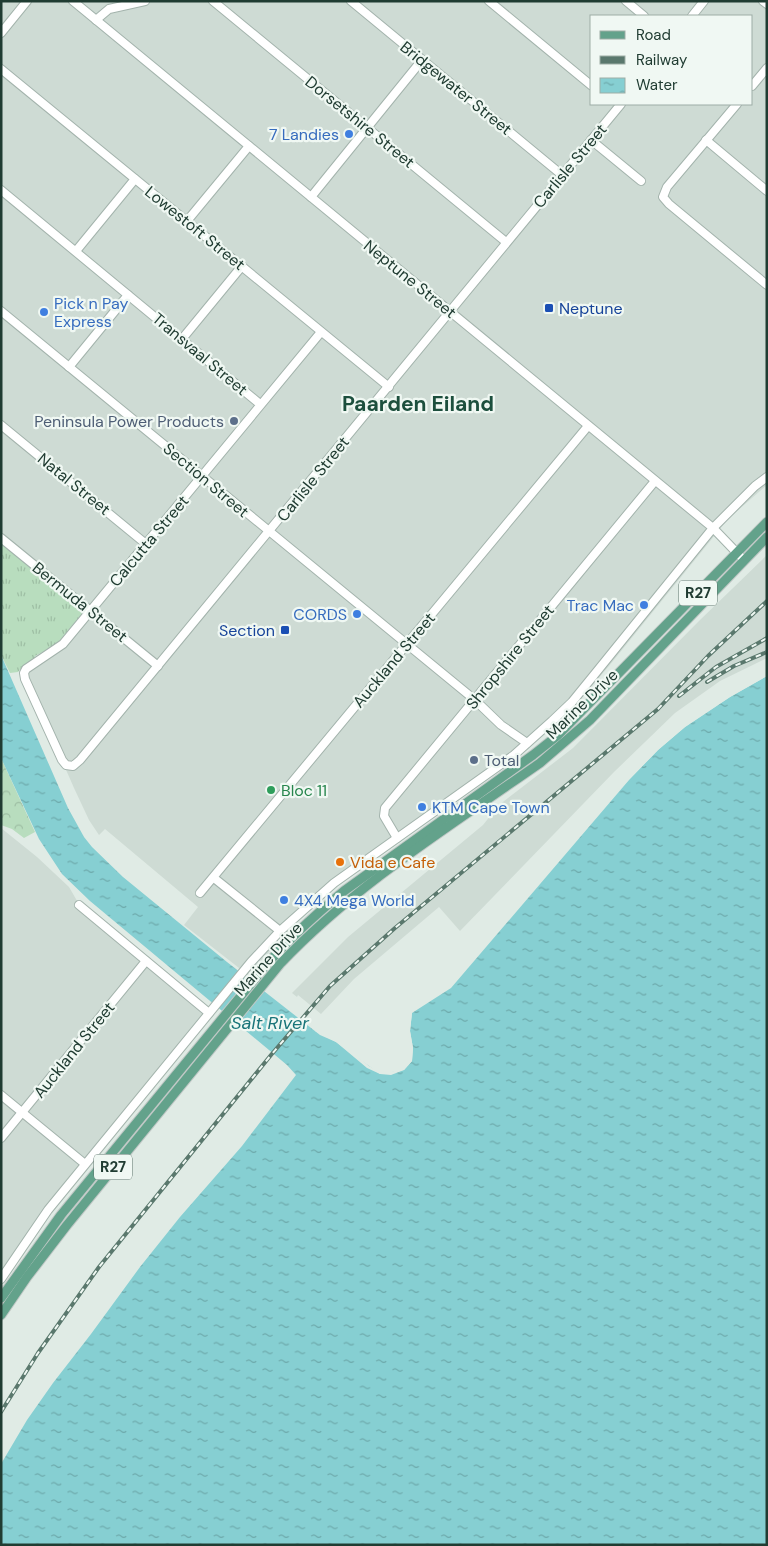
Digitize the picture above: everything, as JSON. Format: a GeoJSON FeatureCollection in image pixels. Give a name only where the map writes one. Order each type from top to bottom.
{"type":"FeatureCollection","features":[{"type":"Feature","properties":{"kind":"main road","name":"Marine Drive"},"geometry":{"type":"LineString","coordinates":[[1,1315],[67,1224],[228,1020],[274,956],[315,915],[344,891],[557,736],[767,522]]}},
{"type":"Feature","properties":{"kind":"main road","name":"Marine Drive"},"geometry":{"type":"LineString","coordinates":[[1,1298],[61,1215],[228,1020],[321,922],[348,900],[540,763],[565,743],[590,720],[767,537]]}},
{"type":"Feature","properties":{"kind":"street"},"geometry":{"type":"LineString","coordinates":[[1,33],[28,1]]}},
{"type":"Feature","properties":{"kind":"street","name":"Neptune Street"},"geometry":{"type":"LineString","coordinates":[[73,1],[713,528],[738,552],[743,560]]}},
{"type":"Feature","properties":{"kind":"street"},"geometry":{"type":"LineString","coordinates":[[96,20],[109,9],[144,1]]}},
{"type":"Feature","properties":{"kind":"street","name":"Dorsetshire Street"},"geometry":{"type":"LineString","coordinates":[[213,1],[506,242]]}},
{"type":"Feature","properties":{"kind":"street","name":"Bridgewater Street"},"geometry":{"type":"LineString","coordinates":[[351,1],[562,175]]}},
{"type":"Feature","properties":{"kind":"street"},"geometry":{"type":"LineString","coordinates":[[489,1],[590,84]]}},
{"type":"Feature","properties":{"kind":"street"},"geometry":{"type":"LineString","coordinates":[[626,1],[643,15]]}},
{"type":"Feature","properties":{"kind":"street"},"geometry":{"type":"LineString","coordinates":[[693,15],[704,1]]}},
{"type":"Feature","properties":{"kind":"street"},"geometry":{"type":"LineString","coordinates":[[763,1],[767,4]]}},
{"type":"Feature","properties":{"kind":"street"},"geometry":{"type":"LineString","coordinates":[[310,197],[422,60]]}},
{"type":"Feature","properties":{"kind":"street"},"geometry":{"type":"LineString","coordinates":[[753,85],[767,68]]}},
{"type":"Feature","properties":{"kind":"street","name":"Lowestoft Street"},"geometry":{"type":"LineString","coordinates":[[1,69],[389,386]]}},
{"type":"Feature","properties":{"kind":"street","name":"Carlisle Street"},"geometry":{"type":"LineString","coordinates":[[24,671],[25,679],[62,760],[66,765],[75,765],[270,532],[591,140],[617,105]]}},
{"type":"Feature","properties":{"kind":"street"},"geometry":{"type":"LineString","coordinates":[[736,105],[667,187],[664,192],[664,199],[767,285]]}},
{"type":"Feature","properties":{"kind":"street"},"geometry":{"type":"LineString","coordinates":[[591,140],[641,181]]}},
{"type":"Feature","properties":{"kind":"street"},"geometry":{"type":"LineString","coordinates":[[706,140],[767,190]]}},
{"type":"Feature","properties":{"kind":"street"},"geometry":{"type":"LineString","coordinates":[[187,221],[249,146]]}},
{"type":"Feature","properties":{"kind":"street"},"geometry":{"type":"LineString","coordinates":[[76,251],[134,179]]}},
{"type":"Feature","properties":{"kind":"street","name":"Transvaal Street"},"geometry":{"type":"LineString","coordinates":[[1,190],[260,404]]}},
{"type":"Feature","properties":{"kind":"street"},"geometry":{"type":"LineString","coordinates":[[182,339],[242,266]]}},
{"type":"Feature","properties":{"kind":"street"},"geometry":{"type":"LineString","coordinates":[[69,367],[128,295]]}},
{"type":"Feature","properties":{"kind":"street","name":"Section Street"},"geometry":{"type":"LineString","coordinates":[[1,311],[475,700],[501,725],[527,744]]}},
{"type":"Feature","properties":{"kind":"street","name":"Calcutta Street"},"geometry":{"type":"LineString","coordinates":[[24,671],[59,648],[321,332]]}},
{"type":"Feature","properties":{"kind":"street","name":"Natal Street"},"geometry":{"type":"LineString","coordinates":[[1,424],[146,544]]}},
{"type":"Feature","properties":{"kind":"street","name":"Auckland Street"},"geometry":{"type":"LineString","coordinates":[[200,893],[588,426]]}},
{"type":"Feature","properties":{"kind":"street"},"geometry":{"type":"LineString","coordinates":[[1,1279],[48,1210],[211,1010],[280,931],[334,883],[527,744],[572,702],[713,528],[755,486],[767,477]]}},
{"type":"Feature","properties":{"kind":"street","name":"Shropshire Street"},"geometry":{"type":"LineString","coordinates":[[397,838],[384,816],[385,808],[655,481]]}},
{"type":"Feature","properties":{"kind":"street","name":"Bermuda Street"},"geometry":{"type":"LineString","coordinates":[[1,538],[158,666]]}},
{"type":"Feature","properties":{"kind":"street"},"geometry":{"type":"LineString","coordinates":[[214,878],[280,931]]}},
{"type":"Feature","properties":{"kind":"street"},"geometry":{"type":"LineString","coordinates":[[80,906],[146,961],[211,1010]]}},
{"type":"Feature","properties":{"kind":"street","name":"Auckland Street"},"geometry":{"type":"LineString","coordinates":[[1,1138],[146,961]]}},
{"type":"Feature","properties":{"kind":"street"},"geometry":{"type":"LineString","coordinates":[[1,1094],[85,1164]]}},
{"type":"Feature","properties":{"kind":"shaded area"},"geometry":{"type":"Polygon","coordinates":[[[1,1],[767,1],[767,485],[728,519],[568,714],[513,761],[399,840],[311,906],[248,975],[184,925],[198,907],[105,829],[99,835],[89,820],[74,788],[24,674],[59,648],[91,611],[1,537],[1,1]]]}},
{"type":"Feature","properties":{"kind":"shaded area"},"geometry":{"type":"Polygon","coordinates":[[[767,555],[767,658],[720,681],[675,713],[614,772],[460,931],[439,907],[354,979],[321,1014],[298,995],[297,997],[292,993],[348,937],[483,825],[499,805],[573,748],[767,555]]]}},
{"type":"Feature","properties":{"kind":"shaded area"},"geometry":{"type":"Polygon","coordinates":[[[1,828],[37,857],[69,887],[80,906],[209,1013],[48,1210],[1,1279],[1,828]]]}},
{"type":"Feature","properties":{"kind":"green space"},"geometry":{"type":"Polygon","coordinates":[[[1,541],[82,608],[83,612],[80,621],[76,621],[56,645],[35,656],[35,660],[23,666],[18,672],[10,673],[1,655],[1,541]]]}},
{"type":"Feature","properties":{"kind":"green space"},"geometry":{"type":"Polygon","coordinates":[[[1,758],[35,832],[24,838],[12,829],[1,825],[1,758]]]}},
{"type":"Feature","properties":{"kind":"water","name":"Salt River"},"geometry":{"type":"Polygon","coordinates":[[[1,655],[68,808],[84,837],[92,847],[123,877],[227,962],[320,1035],[336,1042],[380,1074],[404,1070],[412,1061],[413,1048],[410,1031],[412,1013],[451,988],[629,780],[658,750],[685,727],[730,697],[767,676],[767,1545],[1,1545],[1,1464],[27,1420],[140,1267],[180,1217],[242,1146],[296,1075],[287,1065],[90,901],[62,874],[39,839],[1,758],[1,655]]]}},
{"type":"Feature","properties":{"kind":"pier"},"geometry":{"type":"Polygon","coordinates":[[[767,674],[767,676],[730,697],[685,727],[658,750],[603,806],[657,748],[683,725],[728,695],[767,674]]]}},
{"type":"Feature","properties":{"kind":"pier"},"geometry":{"type":"Polygon","coordinates":[[[414,1008],[410,1031],[413,1048],[412,1061],[404,1070],[391,1075],[380,1074],[367,1068],[336,1042],[315,1031],[317,1029],[338,1040],[369,1066],[380,1072],[391,1072],[403,1068],[410,1060],[409,1013],[414,1008]]]}},
{"type":"Feature","properties":{"kind":"railway"},"geometry":{"type":"LineString","coordinates":[[1,1412],[38,1353],[99,1267],[271,1055],[330,986],[395,928],[658,709],[708,656],[767,601]]}},
{"type":"Feature","properties":{"kind":"railway"},"geometry":{"type":"LineString","coordinates":[[679,696],[716,667],[767,638]]}},
{"type":"Feature","properties":{"kind":"railway"},"geometry":{"type":"LineString","coordinates":[[707,682],[734,666],[767,652]]}},
{"type":"Feature","properties":{"kind":"place","name":"7 Landies"},"geometry":{"type":"Point","coordinates":[349,134]}},
{"type":"Feature","properties":{"kind":"place","name":"Neptune"},"geometry":{"type":"Point","coordinates":[549,308]}},
{"type":"Feature","properties":{"kind":"place","name":"Pick n Pay Express"},"geometry":{"type":"Point","coordinates":[44,312]}},
{"type":"Feature","properties":{"kind":"place","name":"Peninsula Power Products"},"geometry":{"type":"Point","coordinates":[234,421]}},
{"type":"Feature","properties":{"kind":"place","name":"Trac Mac"},"geometry":{"type":"Point","coordinates":[644,605]}},
{"type":"Feature","properties":{"kind":"place","name":"CORDS"},"geometry":{"type":"Point","coordinates":[357,614]}},
{"type":"Feature","properties":{"kind":"place","name":"Section"},"geometry":{"type":"Point","coordinates":[285,630]}},
{"type":"Feature","properties":{"kind":"place","name":"Total"},"geometry":{"type":"Point","coordinates":[474,760]}},
{"type":"Feature","properties":{"kind":"place","name":"Bloc 11"},"geometry":{"type":"Point","coordinates":[271,790]}},
{"type":"Feature","properties":{"kind":"place","name":"KTM Cape Town"},"geometry":{"type":"Point","coordinates":[422,807]}},
{"type":"Feature","properties":{"kind":"place","name":"Vida e Cafe"},"geometry":{"type":"Point","coordinates":[340,862]}},
{"type":"Feature","properties":{"kind":"place","name":"4X4 Mega World"},"geometry":{"type":"Point","coordinates":[284,900]}},
{"type":"Feature","properties":{"kind":"district","name":"Paarden Eiland"},"geometry":{"type":"Point","coordinates":[418,404]}}]}
